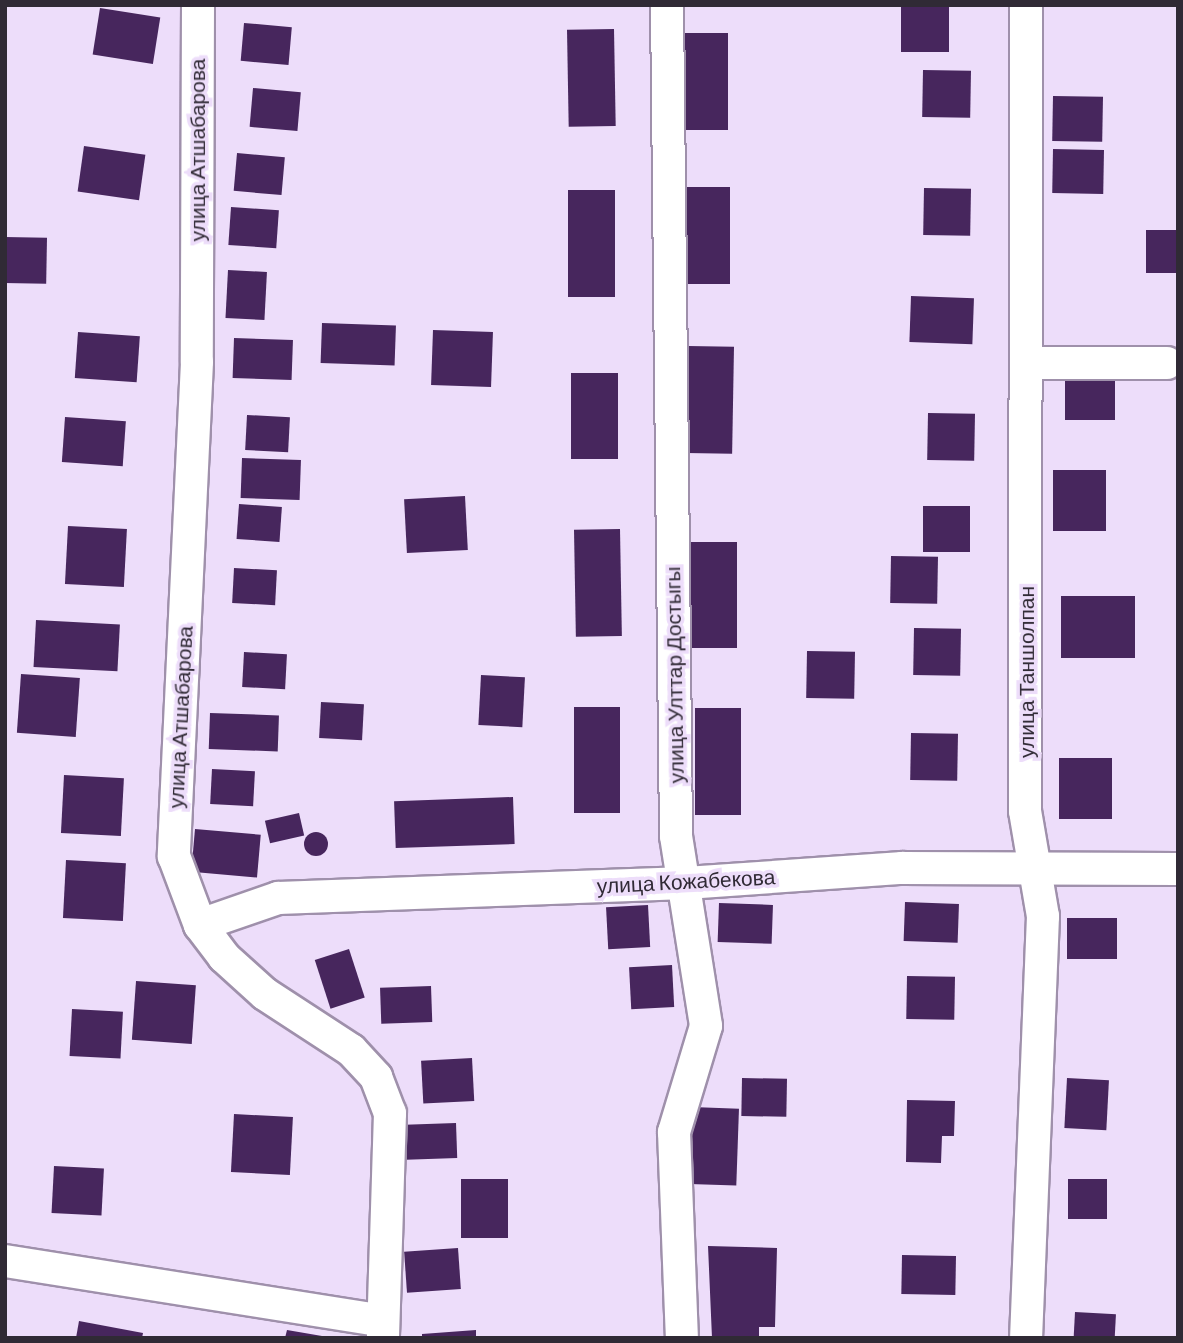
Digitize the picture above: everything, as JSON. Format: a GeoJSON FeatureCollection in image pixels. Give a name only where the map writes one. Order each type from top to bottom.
{"type":"FeatureCollection","features":[{"type":"Feature","properties":{"kind":"street","name":"улица Атшабарова"},"geometry":{"type":"LineString","coordinates":[[198,5],[197,362],[174,856],[200,925],[265,994],[351,1050],[376,1077],[390,1113],[381,1329]]}},
{"type":"Feature","properties":{"kind":"street","name":"улица Улттар Достыгы"},"geometry":{"type":"LineString","coordinates":[[667,5],[676,836],[686,883],[706,1026],[674,1132],[682,1338]]}},
{"type":"Feature","properties":{"kind":"street","name":"улица Таншолпан"},"geometry":{"type":"LineString","coordinates":[[1026,5],[1025,811],[1043,916],[1026,1338]]}},
{"type":"Feature","properties":{"kind":"street"},"geometry":{"type":"LineString","coordinates":[[1026,363],[1167,363]]}},
{"type":"Feature","properties":{"kind":"street","name":"улица Кожабекова"},"geometry":{"type":"LineString","coordinates":[[200,925],[278,898],[686,883],[902,867],[1178,869]]}},
{"type":"Feature","properties":{"kind":"street"},"geometry":{"type":"LineString","coordinates":[[5,1261],[381,1329]]}},
{"type":"Feature","properties":{"kind":"building"},"geometry":{"type":"Polygon","coordinates":[[[901,5],[949,5],[949,52],[901,52],[901,5]]]}},
{"type":"Feature","properties":{"kind":"building"},"geometry":{"type":"Polygon","coordinates":[[[100,8],[160,18],[153,64],[93,54],[100,8]]]}},
{"type":"Feature","properties":{"kind":"building"},"geometry":{"type":"Polygon","coordinates":[[[244,23],[292,27],[289,65],[241,61],[244,23]]]}},
{"type":"Feature","properties":{"kind":"building"},"geometry":{"type":"Polygon","coordinates":[[[614,29],[616,126],[569,127],[567,30],[614,29]]]}},
{"type":"Feature","properties":{"kind":"building"},"geometry":{"type":"Polygon","coordinates":[[[682,33],[728,33],[728,130],[682,130],[682,33]]]}},
{"type":"Feature","properties":{"kind":"building"},"geometry":{"type":"Polygon","coordinates":[[[923,70],[971,71],[970,118],[922,117],[923,70]]]}},
{"type":"Feature","properties":{"kind":"building"},"geometry":{"type":"Polygon","coordinates":[[[253,88],[301,92],[297,131],[250,127],[253,88]]]}},
{"type":"Feature","properties":{"kind":"building"},"geometry":{"type":"Polygon","coordinates":[[[1053,96],[1103,97],[1102,142],[1052,141],[1053,96]]]}},
{"type":"Feature","properties":{"kind":"building"},"geometry":{"type":"Polygon","coordinates":[[[84,146],[145,155],[139,200],[78,192],[84,146]]]}},
{"type":"Feature","properties":{"kind":"building"},"geometry":{"type":"Polygon","coordinates":[[[1053,149],[1104,150],[1103,194],[1052,193],[1053,149]]]}},
{"type":"Feature","properties":{"kind":"building"},"geometry":{"type":"Polygon","coordinates":[[[237,153],[285,157],[282,195],[234,191],[237,153]]]}},
{"type":"Feature","properties":{"kind":"building"},"geometry":{"type":"Polygon","coordinates":[[[683,187],[730,187],[730,284],[683,284],[683,187]]]}},
{"type":"Feature","properties":{"kind":"building"},"geometry":{"type":"Polygon","coordinates":[[[924,188],[971,189],[970,236],[923,235],[924,188]]]}},
{"type":"Feature","properties":{"kind":"building"},"geometry":{"type":"Polygon","coordinates":[[[568,190],[615,190],[615,297],[568,297],[568,190]]]}},
{"type":"Feature","properties":{"kind":"building"},"geometry":{"type":"Polygon","coordinates":[[[231,207],[279,210],[276,248],[228,245],[231,207]]]}},
{"type":"Feature","properties":{"kind":"building"},"geometry":{"type":"Polygon","coordinates":[[[1146,230],[1178,230],[1178,273],[1146,273],[1146,230]]]}},
{"type":"Feature","properties":{"kind":"building"},"geometry":{"type":"Polygon","coordinates":[[[5,237],[47,238],[46,284],[5,283],[5,237]]]}},
{"type":"Feature","properties":{"kind":"building"},"geometry":{"type":"Polygon","coordinates":[[[228,270],[267,272],[264,320],[225,318],[228,270]]]}},
{"type":"Feature","properties":{"kind":"building"},"geometry":{"type":"Polygon","coordinates":[[[911,296],[974,298],[972,344],[909,342],[911,296]]]}},
{"type":"Feature","properties":{"kind":"building"},"geometry":{"type":"Polygon","coordinates":[[[322,323],[396,326],[395,366],[321,363],[322,323]]]}},
{"type":"Feature","properties":{"kind":"building"},"geometry":{"type":"Polygon","coordinates":[[[433,330],[493,332],[491,387],[431,385],[433,330]]]}},
{"type":"Feature","properties":{"kind":"building"},"geometry":{"type":"Polygon","coordinates":[[[78,332],[140,336],[137,382],[75,378],[78,332]]]}},
{"type":"Feature","properties":{"kind":"building"},"geometry":{"type":"Polygon","coordinates":[[[234,338],[293,340],[292,380],[233,378],[234,338]]]}},
{"type":"Feature","properties":{"kind":"building"},"geometry":{"type":"Polygon","coordinates":[[[688,346],[734,347],[732,454],[686,453],[688,346]]]}},
{"type":"Feature","properties":{"kind":"building"},"geometry":{"type":"Polygon","coordinates":[[[571,373],[618,373],[618,459],[571,459],[571,373]]]}},
{"type":"Feature","properties":{"kind":"building"},"geometry":{"type":"Polygon","coordinates":[[[1065,376],[1115,376],[1115,420],[1065,420],[1065,376]]]}},
{"type":"Feature","properties":{"kind":"building"},"geometry":{"type":"Polygon","coordinates":[[[928,413],[975,414],[974,461],[927,460],[928,413]]]}},
{"type":"Feature","properties":{"kind":"building"},"geometry":{"type":"Polygon","coordinates":[[[247,415],[290,417],[288,452],[245,450],[247,415]]]}},
{"type":"Feature","properties":{"kind":"building"},"geometry":{"type":"Polygon","coordinates":[[[65,417],[126,421],[123,466],[62,462],[65,417]]]}},
{"type":"Feature","properties":{"kind":"building"},"geometry":{"type":"Polygon","coordinates":[[[242,458],[301,460],[300,500],[241,498],[242,458]]]}},
{"type":"Feature","properties":{"kind":"building"},"geometry":{"type":"Polygon","coordinates":[[[1053,470],[1106,470],[1106,531],[1053,531],[1053,470]]]}},
{"type":"Feature","properties":{"kind":"building"},"geometry":{"type":"Polygon","coordinates":[[[465,496],[468,550],[407,553],[404,499],[465,496]]]}},
{"type":"Feature","properties":{"kind":"building"},"geometry":{"type":"Polygon","coordinates":[[[239,504],[282,507],[279,542],[237,539],[239,504]]]}},
{"type":"Feature","properties":{"kind":"building"},"geometry":{"type":"Polygon","coordinates":[[[923,506],[970,506],[970,552],[923,552],[923,506]]]}},
{"type":"Feature","properties":{"kind":"building"},"geometry":{"type":"Polygon","coordinates":[[[68,526],[127,529],[124,587],[65,584],[68,526]]]}},
{"type":"Feature","properties":{"kind":"building"},"geometry":{"type":"Polygon","coordinates":[[[620,529],[622,636],[576,637],[574,530],[620,529]]]}},
{"type":"Feature","properties":{"kind":"building"},"geometry":{"type":"Polygon","coordinates":[[[691,542],[737,542],[737,648],[691,648],[691,542]]]}},
{"type":"Feature","properties":{"kind":"building"},"geometry":{"type":"Polygon","coordinates":[[[891,556],[938,557],[937,604],[890,603],[891,556]]]}},
{"type":"Feature","properties":{"kind":"building"},"geometry":{"type":"Polygon","coordinates":[[[234,568],[277,570],[275,605],[232,603],[234,568]]]}},
{"type":"Feature","properties":{"kind":"building"},"geometry":{"type":"Polygon","coordinates":[[[1061,596],[1135,596],[1135,658],[1061,658],[1061,596]]]}},
{"type":"Feature","properties":{"kind":"building"},"geometry":{"type":"Polygon","coordinates":[[[36,620],[120,624],[117,671],[34,667],[36,620]]]}},
{"type":"Feature","properties":{"kind":"building"},"geometry":{"type":"Polygon","coordinates":[[[914,628],[961,629],[960,676],[913,675],[914,628]]]}},
{"type":"Feature","properties":{"kind":"building"},"geometry":{"type":"Polygon","coordinates":[[[807,651],[855,652],[854,699],[806,698],[807,651]]]}},
{"type":"Feature","properties":{"kind":"building"},"geometry":{"type":"Polygon","coordinates":[[[244,652],[287,654],[285,689],[242,687],[244,652]]]}},
{"type":"Feature","properties":{"kind":"building"},"geometry":{"type":"Polygon","coordinates":[[[21,674],[80,678],[76,737],[17,733],[21,674]]]}},
{"type":"Feature","properties":{"kind":"building"},"geometry":{"type":"Polygon","coordinates":[[[481,675],[525,677],[522,727],[478,725],[481,675]]]}},
{"type":"Feature","properties":{"kind":"building"},"geometry":{"type":"Polygon","coordinates":[[[321,702],[364,704],[362,740],[319,738],[321,702]]]}},
{"type":"Feature","properties":{"kind":"building"},"geometry":{"type":"Polygon","coordinates":[[[574,707],[620,707],[620,813],[574,813],[574,707]]]}},
{"type":"Feature","properties":{"kind":"building"},"geometry":{"type":"Polygon","coordinates":[[[695,708],[741,708],[741,815],[695,815],[695,708]]]}},
{"type":"Feature","properties":{"kind":"building"},"geometry":{"type":"Polygon","coordinates":[[[210,713],[279,715],[278,751],[209,749],[210,713]]]}},
{"type":"Feature","properties":{"kind":"building"},"geometry":{"type":"Polygon","coordinates":[[[911,733],[958,734],[957,781],[910,780],[911,733]]]}},
{"type":"Feature","properties":{"kind":"building"},"geometry":{"type":"Polygon","coordinates":[[[1059,758],[1112,758],[1112,819],[1059,819],[1059,758]]]}},
{"type":"Feature","properties":{"kind":"building"},"geometry":{"type":"Polygon","coordinates":[[[212,769],[255,771],[253,806],[210,804],[212,769]]]}},
{"type":"Feature","properties":{"kind":"building"},"geometry":{"type":"Polygon","coordinates":[[[64,775],[124,778],[121,836],[61,833],[64,775]]]}},
{"type":"Feature","properties":{"kind":"building"},"geometry":{"type":"Polygon","coordinates":[[[513,797],[515,844],[396,848],[394,801],[513,797]]]}},
{"type":"Feature","properties":{"kind":"building"},"geometry":{"type":"Polygon","coordinates":[[[299,813],[304,835],[270,843],[265,821],[299,813]]]}},
{"type":"Feature","properties":{"kind":"building"},"geometry":{"type":"Polygon","coordinates":[[[195,829],[261,835],[257,878],[191,872],[195,829]]]}},
{"type":"Feature","properties":{"kind":"building"},"geometry":{"type":"Polygon","coordinates":[[[316,832],[327,839],[328,844],[321,855],[316,856],[305,849],[304,844],[311,833],[316,832]]]}},
{"type":"Feature","properties":{"kind":"building"},"geometry":{"type":"Polygon","coordinates":[[[66,860],[126,863],[123,921],[63,918],[66,860]]]}},
{"type":"Feature","properties":{"kind":"building"},"geometry":{"type":"Polygon","coordinates":[[[905,902],[959,904],[958,943],[904,941],[905,902]]]}},
{"type":"Feature","properties":{"kind":"building"},"geometry":{"type":"Polygon","coordinates":[[[719,903],[773,905],[772,944],[718,942],[719,903]]]}},
{"type":"Feature","properties":{"kind":"building"},"geometry":{"type":"Polygon","coordinates":[[[648,905],[650,947],[608,949],[606,907],[648,905]]]}},
{"type":"Feature","properties":{"kind":"building"},"geometry":{"type":"Polygon","coordinates":[[[1067,918],[1117,918],[1117,959],[1067,959],[1067,918]]]}},
{"type":"Feature","properties":{"kind":"building"},"geometry":{"type":"Polygon","coordinates":[[[349,949],[365,998],[331,1009],[315,960],[349,949]]]}},
{"type":"Feature","properties":{"kind":"building"},"geometry":{"type":"Polygon","coordinates":[[[672,965],[674,1007],[631,1009],[629,967],[672,965]]]}},
{"type":"Feature","properties":{"kind":"building"},"geometry":{"type":"Polygon","coordinates":[[[907,976],[955,977],[954,1020],[906,1019],[907,976]]]}},
{"type":"Feature","properties":{"kind":"building"},"geometry":{"type":"Polygon","coordinates":[[[136,981],[196,985],[192,1044],[132,1040],[136,981]]]}},
{"type":"Feature","properties":{"kind":"building"},"geometry":{"type":"Polygon","coordinates":[[[431,986],[432,1022],[381,1024],[380,988],[431,986]]]}},
{"type":"Feature","properties":{"kind":"building"},"geometry":{"type":"Polygon","coordinates":[[[72,1009],[123,1012],[120,1059],[70,1056],[72,1009]]]}},
{"type":"Feature","properties":{"kind":"building"},"geometry":{"type":"Polygon","coordinates":[[[472,1058],[474,1101],[423,1104],[421,1061],[472,1058]]]}},
{"type":"Feature","properties":{"kind":"building"},"geometry":{"type":"Polygon","coordinates":[[[742,1078],[787,1079],[786,1117],[741,1116],[742,1078]]]}},
{"type":"Feature","properties":{"kind":"building"},"geometry":{"type":"Polygon","coordinates":[[[1067,1078],[1109,1080],[1106,1130],[1064,1128],[1067,1078]]]}},
{"type":"Feature","properties":{"kind":"building"},"geometry":{"type":"Polygon","coordinates":[[[907,1100],[955,1101],[954,1136],[942,1136],[941,1163],[906,1162],[907,1100]]]}},
{"type":"Feature","properties":{"kind":"building"},"geometry":{"type":"Polygon","coordinates":[[[692,1107],[739,1109],[736,1186],[689,1184],[692,1107]]]}},
{"type":"Feature","properties":{"kind":"building"},"geometry":{"type":"Polygon","coordinates":[[[234,1114],[293,1117],[290,1175],[231,1172],[234,1114]]]}},
{"type":"Feature","properties":{"kind":"building"},"geometry":{"type":"Polygon","coordinates":[[[456,1123],[457,1158],[406,1160],[405,1125],[456,1123]]]}},
{"type":"Feature","properties":{"kind":"building"},"geometry":{"type":"Polygon","coordinates":[[[54,1166],[104,1169],[101,1216],[52,1213],[54,1166]]]}},
{"type":"Feature","properties":{"kind":"building"},"geometry":{"type":"Polygon","coordinates":[[[461,1179],[508,1179],[508,1238],[461,1238],[461,1179]]]}},
{"type":"Feature","properties":{"kind":"building"},"geometry":{"type":"Polygon","coordinates":[[[1068,1179],[1107,1179],[1107,1219],[1068,1219],[1068,1179]]]}},
{"type":"Feature","properties":{"kind":"building"},"geometry":{"type":"Polygon","coordinates":[[[708,1246],[777,1248],[775,1327],[759,1327],[759,1338],[712,1338],[708,1246]]]}},
{"type":"Feature","properties":{"kind":"building"},"geometry":{"type":"Polygon","coordinates":[[[458,1248],[461,1289],[407,1293],[404,1252],[458,1248]]]}},
{"type":"Feature","properties":{"kind":"building"},"geometry":{"type":"Polygon","coordinates":[[[902,1255],[956,1256],[955,1295],[901,1294],[902,1255]]]}},
{"type":"Feature","properties":{"kind":"building"},"geometry":{"type":"Polygon","coordinates":[[[1075,1312],[1116,1314],[1115,1338],[1074,1338],[1075,1312]]]}},
{"type":"Feature","properties":{"kind":"building"},"geometry":{"type":"Polygon","coordinates":[[[79,1321],[143,1333],[142,1338],[76,1338],[79,1321]]]}},
{"type":"Feature","properties":{"kind":"building"},"geometry":{"type":"Polygon","coordinates":[[[287,1330],[322,1336],[322,1338],[285,1338],[287,1330]]]}},
{"type":"Feature","properties":{"kind":"building"},"geometry":{"type":"Polygon","coordinates":[[[476,1330],[476,1338],[422,1338],[422,1334],[476,1330]]]}}]}
